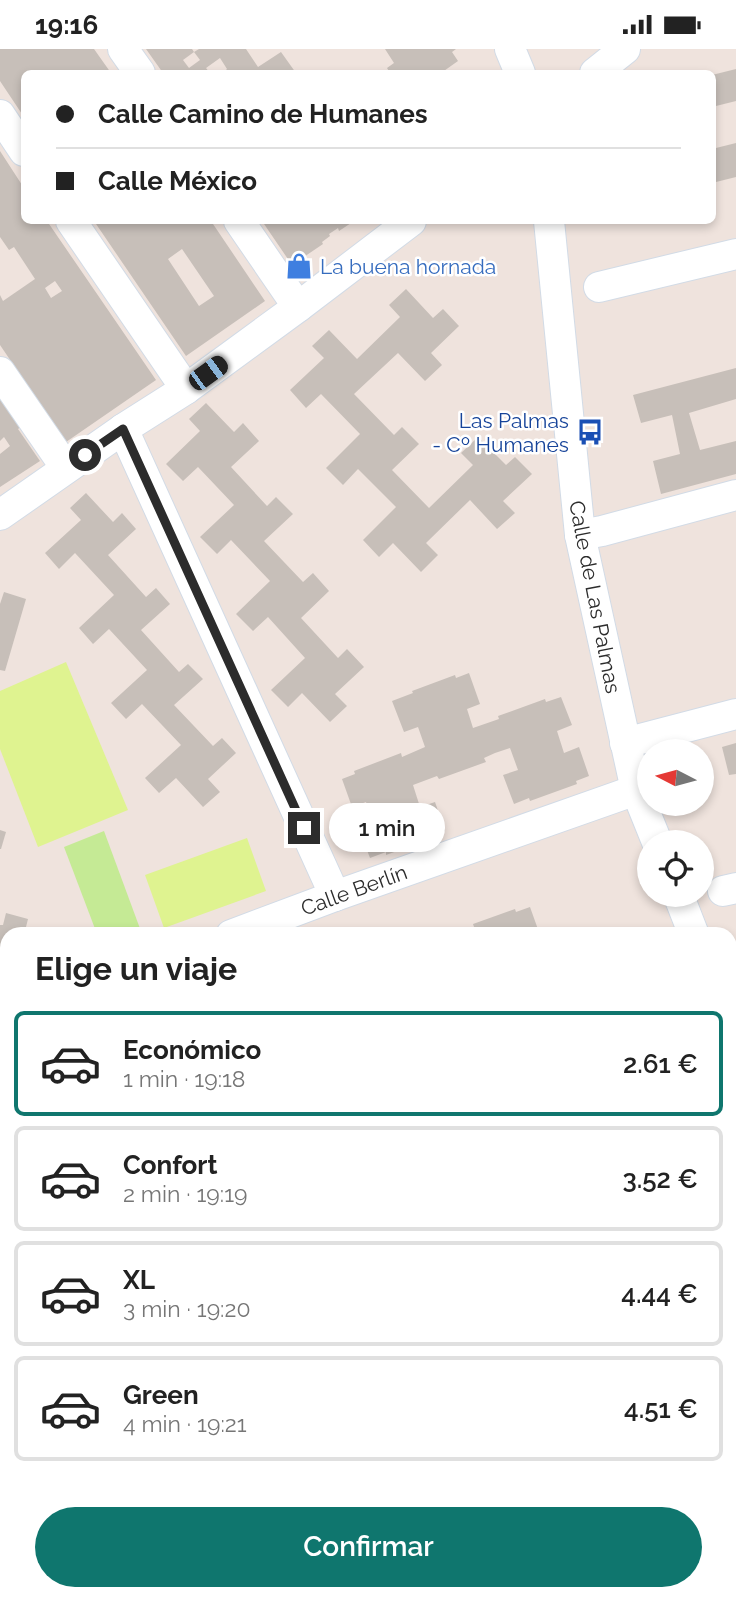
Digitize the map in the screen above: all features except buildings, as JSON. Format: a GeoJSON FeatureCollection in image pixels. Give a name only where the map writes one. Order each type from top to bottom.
{"type":"FeatureCollection","features":[{"type":"Feature","properties":{"kind":"street"},"geometry":{"type":"LineString","coordinates":[[123,49],[138,70]]}},
{"type":"Feature","properties":{"kind":"street"},"geometry":{"type":"LineString","coordinates":[[510,49],[519,70]]}},
{"type":"Feature","properties":{"kind":"street"},"geometry":{"type":"LineString","coordinates":[[599,70],[625,49]]}},
{"type":"Feature","properties":{"kind":"street"},"geometry":{"type":"LineString","coordinates":[[0,115],[21,147]]}},
{"type":"Feature","properties":{"kind":"street"},"geometry":{"type":"LineString","coordinates":[[73,224],[186,389]]}},
{"type":"Feature","properties":{"kind":"street"},"geometry":{"type":"LineString","coordinates":[[241,224],[298,307]]}},
{"type":"Feature","properties":{"kind":"street"},"geometry":{"type":"LineString","coordinates":[[0,515],[123,429],[186,389],[407,224]]}},
{"type":"Feature","properties":{"kind":"street","name":"Calle de Las Palmas"},"geometry":{"type":"LineString","coordinates":[[549,224],[580,535],[636,790],[652,830]]}},
{"type":"Feature","properties":{"kind":"street"},"geometry":{"type":"LineString","coordinates":[[599,287],[736,254]]}},
{"type":"Feature","properties":{"kind":"street"},"geometry":{"type":"LineString","coordinates":[[0,372],[66,468]]}},
{"type":"Feature","properties":{"kind":"street"},"geometry":{"type":"LineString","coordinates":[[123,429],[335,896]]}},
{"type":"Feature","properties":{"kind":"street"},"geometry":{"type":"LineString","coordinates":[[580,535],[736,495]]}},
{"type":"Feature","properties":{"kind":"street"},"geometry":{"type":"LineString","coordinates":[[625,743],[736,714]]}},
{"type":"Feature","properties":{"kind":"street","name":"Calle Berlín"},"geometry":{"type":"LineString","coordinates":[[252,927],[636,790]]}},
{"type":"Feature","properties":{"kind":"street"},"geometry":{"type":"LineString","coordinates":[[683,907],[691,927]]}},
{"type":"Feature","properties":{"kind":"green space"},"geometry":{"type":"Polygon","coordinates":[[[66,662],[128,810],[38,847],[0,749],[0,691],[66,662]]]}},
{"type":"Feature","properties":{"kind":"green space"},"geometry":{"type":"Polygon","coordinates":[[[104,831],[139,927],[94,927],[64,847],[104,831]]]}},
{"type":"Feature","properties":{"kind":"green space"},"geometry":{"type":"Polygon","coordinates":[[[247,838],[266,891],[164,927],[145,875],[247,838]]]}},
{"type":"Feature","properties":{"kind":"place","name":"La buena hornada"},"geometry":{"type":"Point","coordinates":[299,266]}},
{"type":"Feature","properties":{"kind":"place","name":"Las Palmas - Cº Humanes"},"geometry":{"type":"Point","coordinates":[590,432]}},
{"type":"Feature","properties":{"kind":"route"},"geometry":{"type":"LineString","coordinates":[[85,455],[123,429],[304,828]]}}]}
